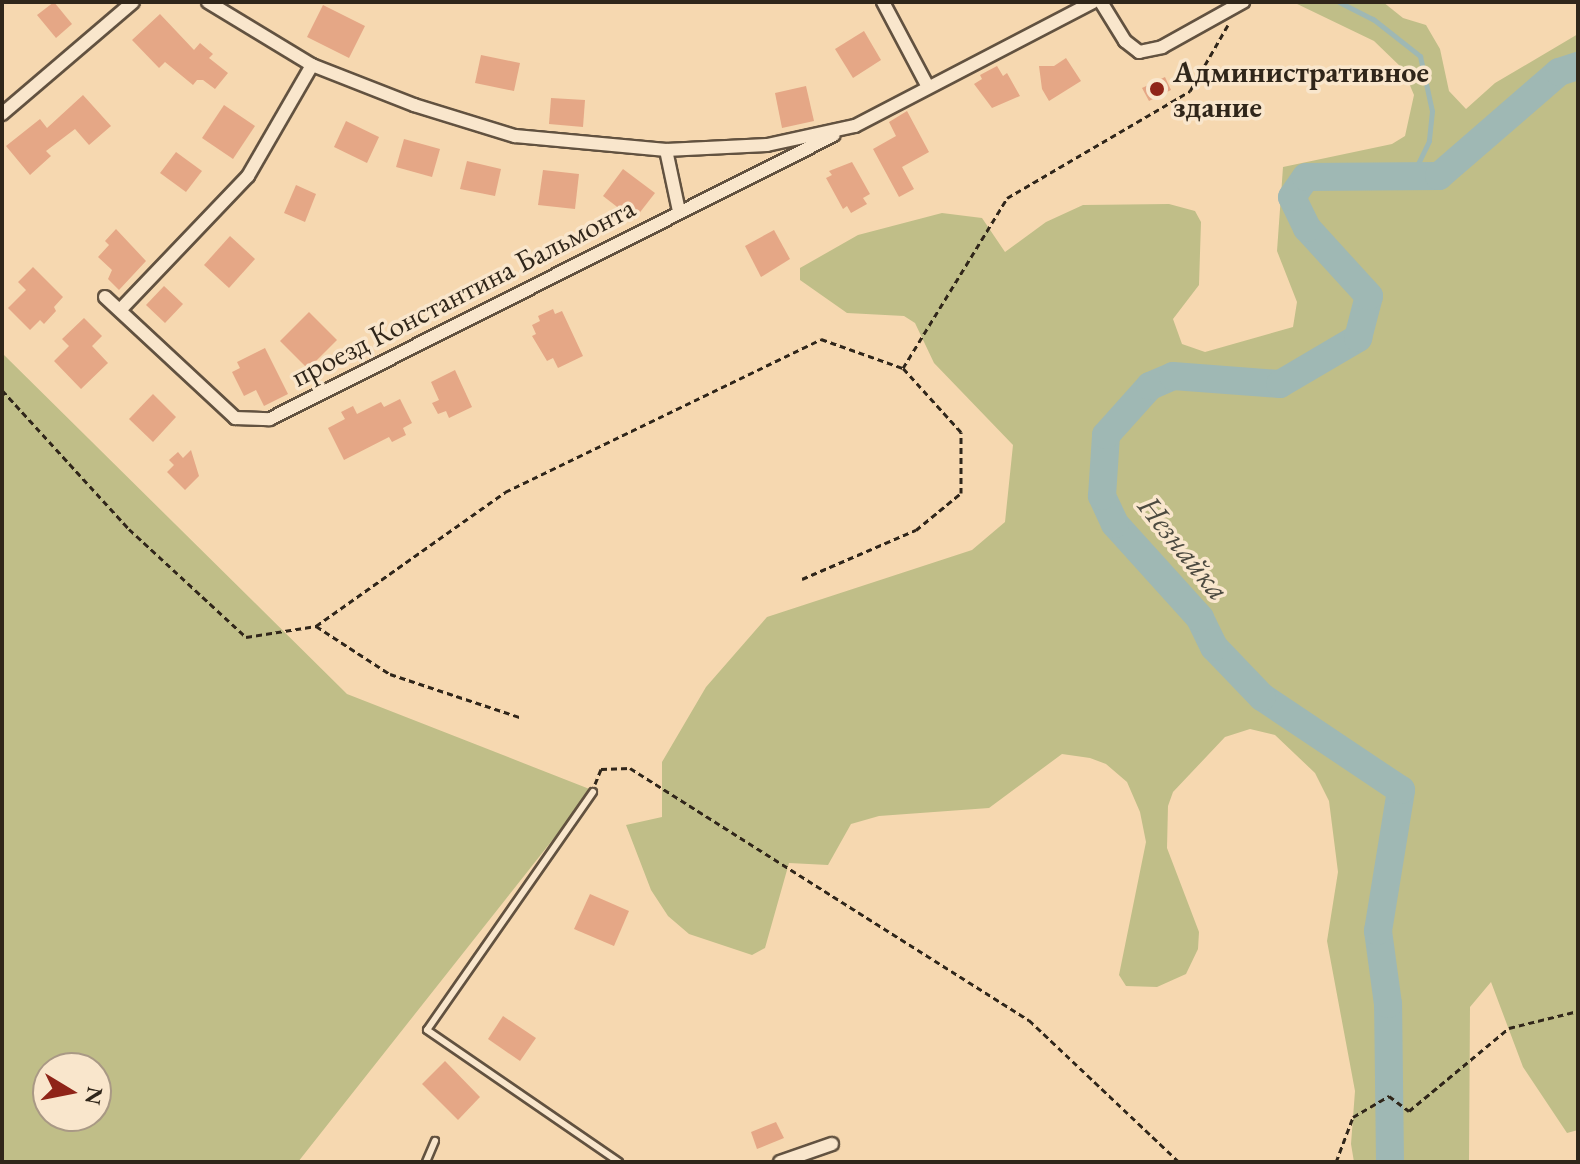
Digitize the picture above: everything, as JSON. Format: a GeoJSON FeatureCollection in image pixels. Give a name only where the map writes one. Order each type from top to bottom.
{"type":"FeatureCollection","features":[{"type":"Feature","properties":{"kind":"street"},"geometry":{"type":"LineString","coordinates":[[2,114],[133,2]]}},
{"type":"Feature","properties":{"kind":"street"},"geometry":{"type":"LineString","coordinates":[[208,2],[312,65],[414,105],[515,136],[666,150],[767,145],[855,126],[1093,2]]}},
{"type":"Feature","properties":{"kind":"street"},"geometry":{"type":"LineString","coordinates":[[883,2],[928,87]]}},
{"type":"Feature","properties":{"kind":"street"},"geometry":{"type":"LineString","coordinates":[[1101,2],[1125,41],[1139,52],[1162,47],[1241,3]]}},
{"type":"Feature","properties":{"kind":"street"},"geometry":{"type":"LineString","coordinates":[[121,309],[248,176],[312,65]]}},
{"type":"Feature","properties":{"kind":"street","name":"проезд Константина Бальмонта"},"geometry":{"type":"LineString","coordinates":[[105,297],[235,418],[270,419],[679,211],[855,126]]}},
{"type":"Feature","properties":{"kind":"street"},"geometry":{"type":"LineString","coordinates":[[666,150],[679,211]]}},
{"type":"Feature","properties":{"kind":"street"},"geometry":{"type":"LineString","coordinates":[[780,1162],[832,1144]]}},
{"type":"Feature","properties":{"kind":"lane"},"geometry":{"type":"LineString","coordinates":[[593,792],[427,1030],[619,1162]]}},
{"type":"Feature","properties":{"kind":"lane"},"geometry":{"type":"LineString","coordinates":[[426,1162],[435,1141]]}},
{"type":"Feature","properties":{"kind":"path"},"geometry":{"type":"LineString","coordinates":[[903,368],[1007,198],[1190,91],[1241,3]]}},
{"type":"Feature","properties":{"kind":"path"},"geometry":{"type":"LineString","coordinates":[[2,390],[129,529],[246,637],[316,626],[505,492],[821,339],[903,368],[961,432],[961,493],[916,530],[802,579]]}},
{"type":"Feature","properties":{"kind":"path"},"geometry":{"type":"LineString","coordinates":[[316,626],[390,674],[522,718]]}},
{"type":"Feature","properties":{"kind":"path"},"geometry":{"type":"LineString","coordinates":[[593,792],[601,769],[630,768],[909,944],[1029,1020],[1179,1162]]}},
{"type":"Feature","properties":{"kind":"path"},"geometry":{"type":"LineString","coordinates":[[1336,1162],[1353,1117],[1389,1096],[1409,1111],[1509,1028],[1578,1011]]}},
{"type":"Feature","properties":{"kind":"shaded area"},"geometry":{"type":"Polygon","coordinates":[[[1293,2],[1383,2],[1403,18],[1426,25],[1440,49],[1449,91],[1466,109],[1495,83],[1578,34],[1578,1130],[1567,1133],[1523,1067],[1491,982],[1470,1007],[1469,1162],[1354,1162],[1351,1144],[1355,1091],[1327,941],[1338,872],[1329,801],[1315,773],[1275,735],[1250,729],[1225,737],[1173,792],[1168,806],[1167,848],[1199,932],[1198,949],[1186,974],[1157,987],[1126,986],[1119,975],[1146,842],[1140,812],[1127,782],[1106,764],[1090,758],[1062,754],[989,808],[879,816],[851,824],[828,865],[789,863],[765,948],[752,955],[689,934],[668,916],[651,890],[626,825],[662,817],[662,762],[706,687],[767,617],[972,550],[1005,522],[1013,445],[934,363],[915,323],[904,316],[847,313],[800,280],[800,268],[858,235],[942,213],[982,218],[1005,252],[1046,222],[1083,205],[1169,204],[1195,211],[1201,222],[1199,285],[1173,319],[1182,344],[1205,352],[1293,327],[1297,302],[1277,251],[1283,167],[1392,144],[1405,136],[1414,95],[1403,69],[1374,41],[1293,2]]]}},
{"type":"Feature","properties":{"kind":"shaded area"},"geometry":{"type":"Polygon","coordinates":[[[2,353],[347,694],[592,790],[298,1162],[2,1162],[2,353]]]}},
{"type":"Feature","properties":{"kind":"building"},"geometry":{"type":"Polygon","coordinates":[[[54,2],[72,24],[56,38],[37,15],[54,2]]]}},
{"type":"Feature","properties":{"kind":"building"},"geometry":{"type":"Polygon","coordinates":[[[323,5],[365,26],[349,58],[307,37],[323,5]]]}},
{"type":"Feature","properties":{"kind":"building"},"geometry":{"type":"Polygon","coordinates":[[[160,14],[194,50],[200,43],[213,54],[209,58],[228,73],[215,89],[203,80],[197,80],[193,85],[165,62],[159,68],[132,40],[160,14]]]}},
{"type":"Feature","properties":{"kind":"building"},"geometry":{"type":"Polygon","coordinates":[[[864,31],[881,60],[853,78],[835,49],[864,31]]]}},
{"type":"Feature","properties":{"kind":"building"},"geometry":{"type":"Polygon","coordinates":[[[481,55],[520,63],[514,91],[475,83],[481,55]]]}},
{"type":"Feature","properties":{"kind":"building"},"geometry":{"type":"Polygon","coordinates":[[[1066,58],[1081,81],[1049,101],[1042,89],[1039,66],[1054,66],[1066,58]]]}},
{"type":"Feature","properties":{"kind":"building"},"geometry":{"type":"Polygon","coordinates":[[[997,66],[1003,76],[1007,73],[1020,96],[992,108],[974,84],[982,79],[980,75],[997,66]]]}},
{"type":"Feature","properties":{"kind":"building","name":"Административное здание"},"geometry":{"type":"Polygon","coordinates":[[[1165,77],[1171,90],[1149,101],[1142,88],[1165,77]]]}},
{"type":"Feature","properties":{"kind":"building"},"geometry":{"type":"Polygon","coordinates":[[[806,86],[814,121],[782,128],[775,93],[806,86]]]}},
{"type":"Feature","properties":{"kind":"building"},"geometry":{"type":"Polygon","coordinates":[[[83,95],[111,126],[89,145],[75,129],[46,151],[51,156],[30,175],[6,146],[40,119],[47,128],[83,95]]]}},
{"type":"Feature","properties":{"kind":"building"},"geometry":{"type":"Polygon","coordinates":[[[551,98],[585,100],[583,127],[549,124],[551,98]]]}},
{"type":"Feature","properties":{"kind":"building"},"geometry":{"type":"Polygon","coordinates":[[[224,105],[255,126],[233,159],[202,138],[224,105]]]}},
{"type":"Feature","properties":{"kind":"building"},"geometry":{"type":"Polygon","coordinates":[[[907,111],[929,152],[902,167],[914,189],[899,197],[873,149],[896,136],[889,122],[907,111]]]}},
{"type":"Feature","properties":{"kind":"building"},"geometry":{"type":"Polygon","coordinates":[[[346,121],[379,137],[367,163],[334,147],[346,121]]]}},
{"type":"Feature","properties":{"kind":"building"},"geometry":{"type":"Polygon","coordinates":[[[404,139],[440,149],[432,177],[396,167],[404,139]]]}},
{"type":"Feature","properties":{"kind":"building"},"geometry":{"type":"Polygon","coordinates":[[[176,152],[202,171],[186,192],[160,173],[176,152]]]}},
{"type":"Feature","properties":{"kind":"building"},"geometry":{"type":"Polygon","coordinates":[[[467,161],[501,169],[495,196],[460,189],[467,161]]]}},
{"type":"Feature","properties":{"kind":"building"},"geometry":{"type":"Polygon","coordinates":[[[852,162],[870,194],[863,198],[867,204],[851,213],[847,206],[843,209],[826,178],[832,175],[829,171],[852,162]]]}},
{"type":"Feature","properties":{"kind":"building"},"geometry":{"type":"Polygon","coordinates":[[[623,169],[655,193],[634,220],[603,196],[623,169]]]}},
{"type":"Feature","properties":{"kind":"building"},"geometry":{"type":"Polygon","coordinates":[[[543,170],[579,174],[575,209],[538,205],[543,170]]]}},
{"type":"Feature","properties":{"kind":"building"},"geometry":{"type":"Polygon","coordinates":[[[296,185],[316,194],[305,222],[284,213],[296,185]]]}},
{"type":"Feature","properties":{"kind":"building"},"geometry":{"type":"Polygon","coordinates":[[[116,229],[146,261],[119,290],[108,279],[112,270],[98,257],[109,245],[105,241],[116,229]]]}},
{"type":"Feature","properties":{"kind":"building"},"geometry":{"type":"Polygon","coordinates":[[[774,230],[790,259],[761,277],[745,246],[774,230]]]}},
{"type":"Feature","properties":{"kind":"building"},"geometry":{"type":"Polygon","coordinates":[[[230,236],[255,259],[229,288],[204,265],[230,236]]]}},
{"type":"Feature","properties":{"kind":"building"},"geometry":{"type":"Polygon","coordinates":[[[33,267],[63,297],[44,324],[40,320],[30,330],[8,308],[26,290],[18,282],[33,267]]]}},
{"type":"Feature","properties":{"kind":"building"},"geometry":{"type":"Polygon","coordinates":[[[164,286],[183,304],[165,323],[146,305],[164,286]]]}},
{"type":"Feature","properties":{"kind":"building"},"geometry":{"type":"Polygon","coordinates":[[[553,309],[555,314],[562,311],[583,356],[558,368],[553,358],[547,361],[532,336],[536,334],[532,325],[540,321],[538,316],[553,309]]]}},
{"type":"Feature","properties":{"kind":"building"},"geometry":{"type":"Polygon","coordinates":[[[309,312],[337,340],[308,369],[280,341],[309,312]]]}},
{"type":"Feature","properties":{"kind":"building"},"geometry":{"type":"Polygon","coordinates":[[[84,318],[102,336],[92,346],[108,363],[81,389],[54,361],[69,346],[62,339],[84,318]]]}},
{"type":"Feature","properties":{"kind":"building"},"geometry":{"type":"Polygon","coordinates":[[[265,348],[288,394],[264,406],[256,390],[244,396],[232,372],[240,368],[237,362],[265,348]]]}},
{"type":"Feature","properties":{"kind":"building"},"geometry":{"type":"Polygon","coordinates":[[[455,370],[472,407],[449,418],[446,411],[438,414],[432,403],[439,400],[431,382],[455,370]]]}},
{"type":"Feature","properties":{"kind":"building"},"geometry":{"type":"Polygon","coordinates":[[[153,394],[176,417],[153,442],[129,419],[153,394]]]}},
{"type":"Feature","properties":{"kind":"building"},"geometry":{"type":"Polygon","coordinates":[[[400,399],[412,423],[403,428],[406,435],[392,442],[389,437],[344,460],[328,428],[345,419],[341,412],[353,406],[357,414],[381,402],[384,407],[400,399]]]}},
{"type":"Feature","properties":{"kind":"building"},"geometry":{"type":"Polygon","coordinates":[[[191,450],[199,476],[185,490],[167,472],[174,465],[169,460],[178,452],[183,458],[191,450]]]}},
{"type":"Feature","properties":{"kind":"building"},"geometry":{"type":"Polygon","coordinates":[[[590,894],[629,911],[614,946],[574,929],[590,894]]]}},
{"type":"Feature","properties":{"kind":"building"},"geometry":{"type":"Polygon","coordinates":[[[503,1016],[536,1038],[520,1061],[488,1039],[503,1016]]]}},
{"type":"Feature","properties":{"kind":"building"},"geometry":{"type":"Polygon","coordinates":[[[445,1061],[480,1097],[458,1120],[422,1084],[445,1061]]]}},
{"type":"Feature","properties":{"kind":"building"},"geometry":{"type":"Polygon","coordinates":[[[776,1122],[784,1138],[757,1149],[751,1132],[776,1122]]]}},
{"type":"Feature","properties":{"kind":"waterway"},"geometry":{"type":"LineString","coordinates":[[1339,2],[1373,19],[1420,56],[1432,111],[1429,141],[1412,176]]}},
{"type":"Feature","properties":{"kind":"waterway","name":"Незнайка"},"geometry":{"type":"LineString","coordinates":[[1390,1162],[1388,1004],[1378,931],[1401,790],[1262,697],[1214,647],[1200,618],[1115,524],[1102,496],[1106,435],[1150,386],[1173,376],[1280,384],[1358,338],[1369,296],[1307,228],[1292,197],[1306,177],[1439,176],[1559,72],[1578,66]]}},
{"type":"Feature","properties":{"kind":"place","name":"Административное здание"},"geometry":{"type":"Point","coordinates":[1157,89]}}]}
